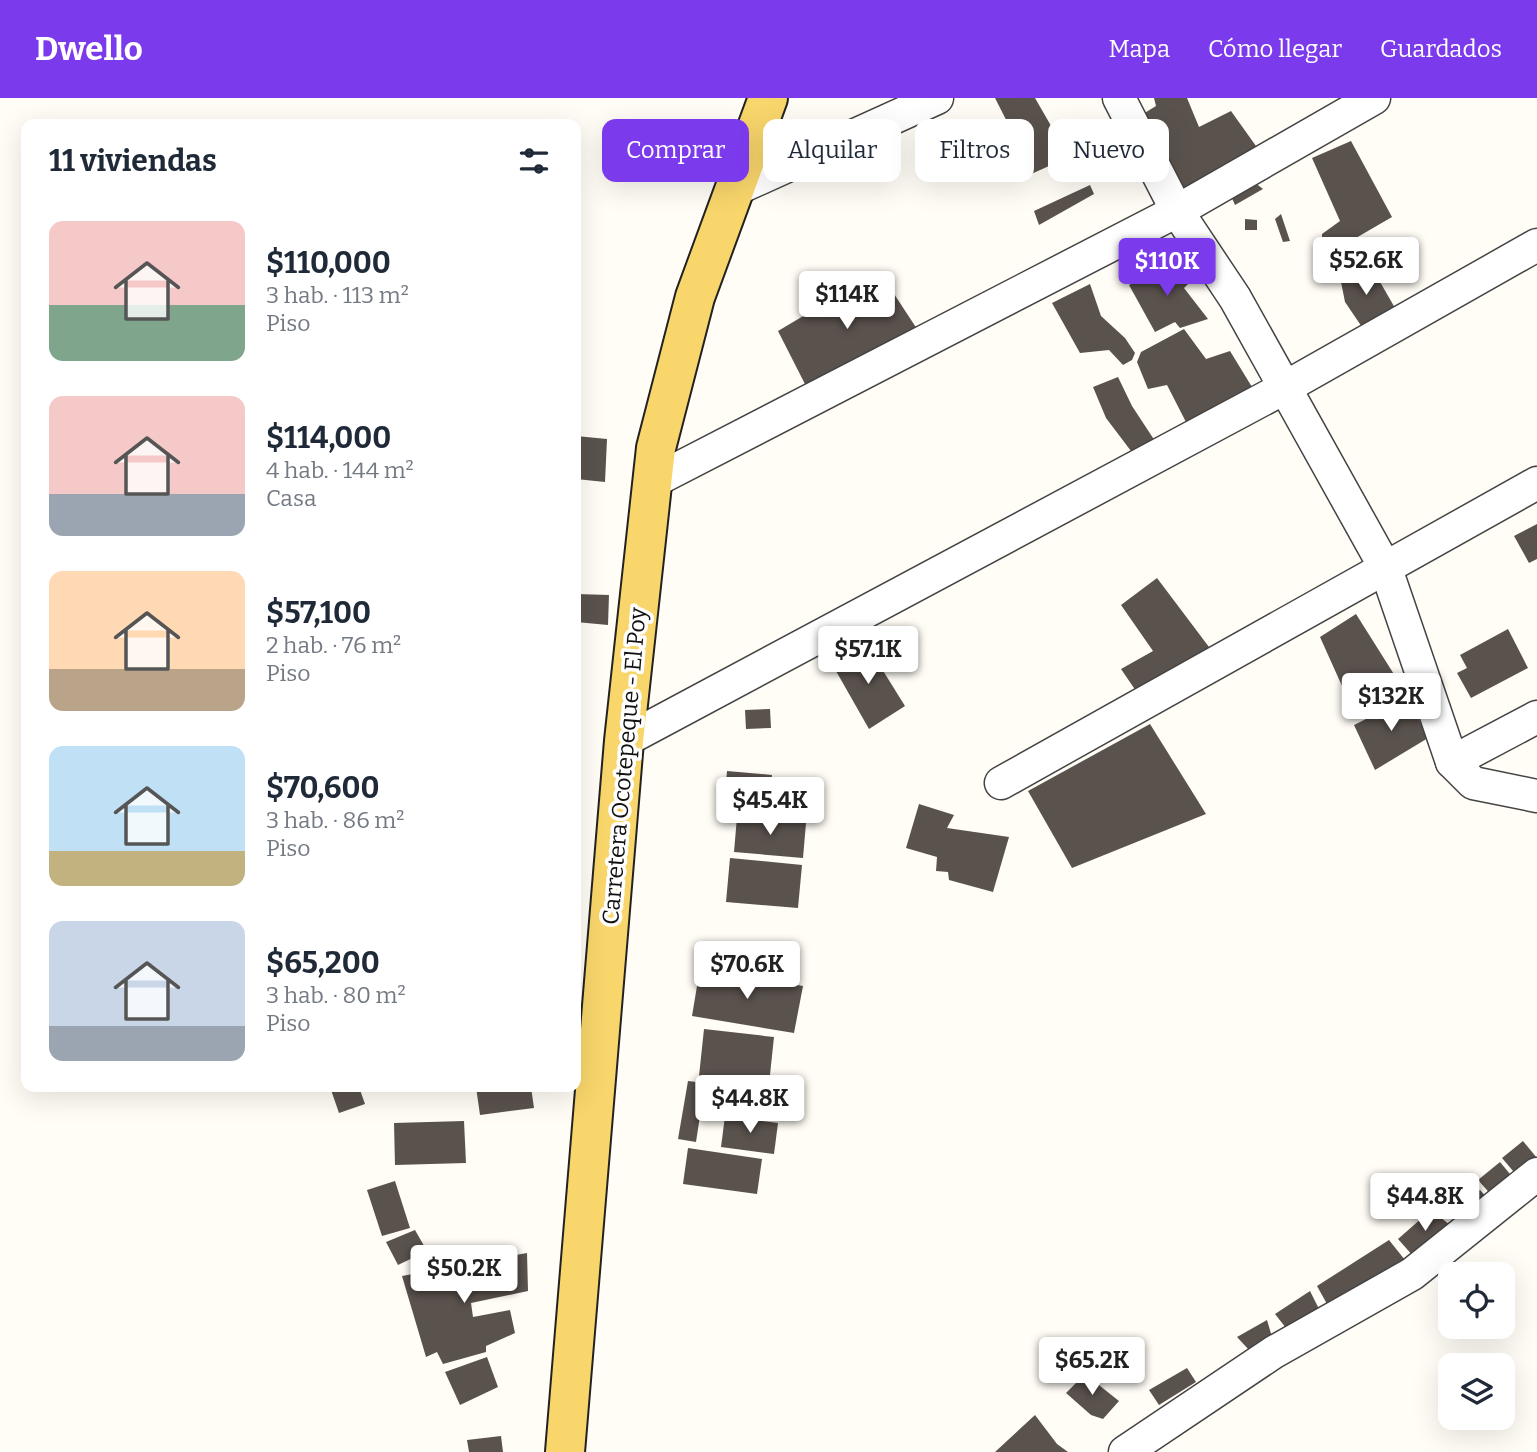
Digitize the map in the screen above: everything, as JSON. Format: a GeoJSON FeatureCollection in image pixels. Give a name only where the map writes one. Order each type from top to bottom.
{"type":"FeatureCollection","features":[{"type":"Feature","properties":{"kind":"main road","name":"Carretera Ocotepeque - El Poy"},"geometry":{"type":"LineString","coordinates":[[565,1452],[624,741],[656,448],[695,297],[768,98]]}},
{"type":"Feature","properties":{"kind":"street"},"geometry":{"type":"LineString","coordinates":[[734,190],[937,98]]}},
{"type":"Feature","properties":{"kind":"street"},"geometry":{"type":"LineString","coordinates":[[1119,98],[1177,211],[1236,298],[1386,569],[1452,762],[1473,783],[1537,796]]}},
{"type":"Feature","properties":{"kind":"street"},"geometry":{"type":"LineString","coordinates":[[652,482],[1177,211],[1374,98]]}},
{"type":"Feature","properties":{"kind":"street"},"geometry":{"type":"LineString","coordinates":[[624,741],[1286,387],[1537,246]]}},
{"type":"Feature","properties":{"kind":"street"},"geometry":{"type":"LineString","coordinates":[[1001,783],[1537,483]]}},
{"type":"Feature","properties":{"kind":"street"},"geometry":{"type":"LineString","coordinates":[[1452,762],[1537,717]]}},
{"type":"Feature","properties":{"kind":"street"},"geometry":{"type":"LineString","coordinates":[[1125,1452],[1274,1352],[1412,1274],[1537,1174]]}},
{"type":"Feature","properties":{"kind":"building"},"geometry":{"type":"Polygon","coordinates":[[[995,98],[1035,98],[1048,121],[1048,166],[1034,173],[1034,119],[1006,119],[995,98]]]}},
{"type":"Feature","properties":{"kind":"building"},"geometry":{"type":"Polygon","coordinates":[[[1154,98],[1187,98],[1199,127],[1231,111],[1256,146],[1182,192],[1169,166],[1169,119],[1146,119],[1143,114],[1156,106],[1154,98]]]}},
{"type":"Feature","properties":{"kind":"building"},"geometry":{"type":"Polygon","coordinates":[[[1351,141],[1392,217],[1349,242],[1331,248],[1322,245],[1322,234],[1340,221],[1312,158],[1351,141]]]}},
{"type":"Feature","properties":{"kind":"building"},"geometry":{"type":"Polygon","coordinates":[[[1254,182],[1263,189],[1235,205],[1231,196],[1254,182]]]}},
{"type":"Feature","properties":{"kind":"building"},"geometry":{"type":"Polygon","coordinates":[[[1090,185],[1094,194],[1039,225],[1034,211],[1090,185]]]}},
{"type":"Feature","properties":{"kind":"building"},"geometry":{"type":"Polygon","coordinates":[[[1281,214],[1290,241],[1283,242],[1275,219],[1281,214]]]}},
{"type":"Feature","properties":{"kind":"building"},"geometry":{"type":"Polygon","coordinates":[[[1245,219],[1257,220],[1257,230],[1245,230],[1245,219]]]}},
{"type":"Feature","properties":{"kind":"building"},"geometry":{"type":"Polygon","coordinates":[[[1180,260],[1190,282],[1184,288],[1208,319],[1180,328],[1175,322],[1155,332],[1129,285],[1180,260]]]}},
{"type":"Feature","properties":{"kind":"building"},"geometry":{"type":"Polygon","coordinates":[[[1372,268],[1395,308],[1362,327],[1345,302],[1341,282],[1372,268]]]}},
{"type":"Feature","properties":{"kind":"building"},"geometry":{"type":"Polygon","coordinates":[[[879,271],[919,332],[808,390],[778,331],[879,271]]]}},
{"type":"Feature","properties":{"kind":"building"},"geometry":{"type":"Polygon","coordinates":[[[1090,284],[1101,316],[1125,338],[1135,353],[1132,360],[1123,365],[1109,350],[1080,353],[1052,303],[1090,284]]]}},
{"type":"Feature","properties":{"kind":"building"},"geometry":{"type":"Polygon","coordinates":[[[1184,329],[1206,359],[1230,351],[1252,387],[1187,424],[1167,385],[1148,389],[1137,362],[1141,352],[1184,329]]]}},
{"type":"Feature","properties":{"kind":"building"},"geometry":{"type":"Polygon","coordinates":[[[1118,377],[1132,406],[1155,441],[1131,451],[1106,418],[1093,387],[1118,377]]]}},
{"type":"Feature","properties":{"kind":"building"},"geometry":{"type":"Polygon","coordinates":[[[581,436],[607,439],[605,482],[581,480],[581,436]]]}},
{"type":"Feature","properties":{"kind":"building"},"geometry":{"type":"Polygon","coordinates":[[[1537,524],[1537,559],[1529,563],[1514,536],[1537,524]]]}},
{"type":"Feature","properties":{"kind":"building"},"geometry":{"type":"Polygon","coordinates":[[[1157,578],[1212,651],[1136,691],[1121,669],[1153,651],[1121,605],[1157,578]]]}},
{"type":"Feature","properties":{"kind":"building"},"geometry":{"type":"Polygon","coordinates":[[[581,594],[609,595],[608,625],[581,622],[581,594]]]}},
{"type":"Feature","properties":{"kind":"building"},"geometry":{"type":"Polygon","coordinates":[[[1356,614],[1402,687],[1369,709],[1365,698],[1351,706],[1320,637],[1356,614]]]}},
{"type":"Feature","properties":{"kind":"building"},"geometry":{"type":"Polygon","coordinates":[[[1508,629],[1528,668],[1471,698],[1457,673],[1467,668],[1460,655],[1508,629]]]}},
{"type":"Feature","properties":{"kind":"building"},"geometry":{"type":"Polygon","coordinates":[[[867,645],[905,706],[869,729],[832,664],[867,645]]]}},
{"type":"Feature","properties":{"kind":"building"},"geometry":{"type":"Polygon","coordinates":[[[1408,698],[1428,738],[1375,770],[1354,725],[1408,698]]]}},
{"type":"Feature","properties":{"kind":"building"},"geometry":{"type":"Polygon","coordinates":[[[770,709],[771,728],[746,729],[745,710],[770,709]]]}},
{"type":"Feature","properties":{"kind":"building"},"geometry":{"type":"Polygon","coordinates":[[[1150,724],[1206,814],[1072,868],[1028,791],[1150,724]]]}},
{"type":"Feature","properties":{"kind":"building"},"geometry":{"type":"Polygon","coordinates":[[[727,771],[772,775],[768,810],[724,806],[727,771]]]}},
{"type":"Feature","properties":{"kind":"building"},"geometry":{"type":"Polygon","coordinates":[[[919,804],[954,815],[947,828],[1009,837],[993,892],[949,880],[948,872],[936,871],[937,857],[906,848],[919,804]]]}},
{"type":"Feature","properties":{"kind":"building"},"geometry":{"type":"Polygon","coordinates":[[[737,817],[806,823],[803,858],[734,852],[737,817]]]}},
{"type":"Feature","properties":{"kind":"building"},"geometry":{"type":"Polygon","coordinates":[[[730,858],[802,865],[798,908],[726,902],[730,858]]]}},
{"type":"Feature","properties":{"kind":"building"},"geometry":{"type":"Polygon","coordinates":[[[700,968],[803,986],[794,1033],[692,1016],[700,968]]]}},
{"type":"Feature","properties":{"kind":"building"},"geometry":{"type":"Polygon","coordinates":[[[704,1029],[774,1037],[769,1084],[699,1076],[704,1029]]]}},
{"type":"Feature","properties":{"kind":"building"},"geometry":{"type":"Polygon","coordinates":[[[688,1081],[705,1083],[696,1142],[678,1139],[688,1081]]]}},
{"type":"Feature","properties":{"kind":"building"},"geometry":{"type":"Polygon","coordinates":[[[332,1092],[361,1092],[365,1104],[339,1113],[332,1092]]]}},
{"type":"Feature","properties":{"kind":"building"},"geometry":{"type":"Polygon","coordinates":[[[477,1092],[532,1092],[534,1108],[480,1115],[477,1092]]]}},
{"type":"Feature","properties":{"kind":"building"},"geometry":{"type":"Polygon","coordinates":[[[725,1116],[778,1123],[774,1154],[721,1147],[725,1116]]]}},
{"type":"Feature","properties":{"kind":"building"},"geometry":{"type":"Polygon","coordinates":[[[464,1121],[466,1163],[395,1165],[394,1123],[464,1121]]]}},
{"type":"Feature","properties":{"kind":"building"},"geometry":{"type":"Polygon","coordinates":[[[1523,1141],[1537,1158],[1537,1163],[1519,1178],[1502,1158],[1523,1141]]]}},
{"type":"Feature","properties":{"kind":"building"},"geometry":{"type":"Polygon","coordinates":[[[688,1148],[762,1159],[757,1194],[683,1184],[688,1148]]]}},
{"type":"Feature","properties":{"kind":"building"},"geometry":{"type":"Polygon","coordinates":[[[1500,1162],[1515,1180],[1494,1198],[1478,1180],[1500,1162]]]}},
{"type":"Feature","properties":{"kind":"building"},"geometry":{"type":"Polygon","coordinates":[[[395,1181],[410,1228],[382,1236],[367,1190],[395,1181]]]}},
{"type":"Feature","properties":{"kind":"building"},"geometry":{"type":"Polygon","coordinates":[[[1480,1190],[1490,1201],[1471,1216],[1461,1204],[1480,1190]]]}},
{"type":"Feature","properties":{"kind":"building"},"geometry":{"type":"Polygon","coordinates":[[[1431,1210],[1454,1228],[1414,1257],[1398,1239],[1431,1210]]]}},
{"type":"Feature","properties":{"kind":"building"},"geometry":{"type":"Polygon","coordinates":[[[415,1230],[427,1251],[398,1265],[386,1242],[415,1230]]]}},
{"type":"Feature","properties":{"kind":"building"},"geometry":{"type":"Polygon","coordinates":[[[1389,1240],[1405,1260],[1327,1304],[1317,1286],[1389,1240]]]}},
{"type":"Feature","properties":{"kind":"building"},"geometry":{"type":"Polygon","coordinates":[[[527,1253],[528,1291],[471,1303],[473,1317],[510,1310],[515,1333],[486,1346],[486,1352],[443,1364],[437,1352],[426,1357],[402,1276],[527,1253]]]}},
{"type":"Feature","properties":{"kind":"building"},"geometry":{"type":"Polygon","coordinates":[[[1310,1291],[1319,1309],[1286,1328],[1275,1314],[1310,1291]]]}},
{"type":"Feature","properties":{"kind":"building"},"geometry":{"type":"Polygon","coordinates":[[[1267,1320],[1272,1337],[1249,1350],[1237,1337],[1267,1320]]]}},
{"type":"Feature","properties":{"kind":"building"},"geometry":{"type":"Polygon","coordinates":[[[487,1357],[498,1387],[460,1405],[445,1372],[487,1357]]]}},
{"type":"Feature","properties":{"kind":"building"},"geometry":{"type":"Polygon","coordinates":[[[1187,1368],[1196,1382],[1159,1405],[1149,1390],[1187,1368]]]}},
{"type":"Feature","properties":{"kind":"building"},"geometry":{"type":"Polygon","coordinates":[[[1085,1374],[1119,1401],[1103,1419],[1091,1415],[1066,1393],[1085,1374]]]}},
{"type":"Feature","properties":{"kind":"building"},"geometry":{"type":"Polygon","coordinates":[[[1035,1415],[1057,1444],[1068,1452],[995,1452],[1035,1415]]]}},
{"type":"Feature","properties":{"kind":"building"},"geometry":{"type":"Polygon","coordinates":[[[501,1436],[503,1452],[469,1452],[467,1440],[501,1436]]]}}]}
